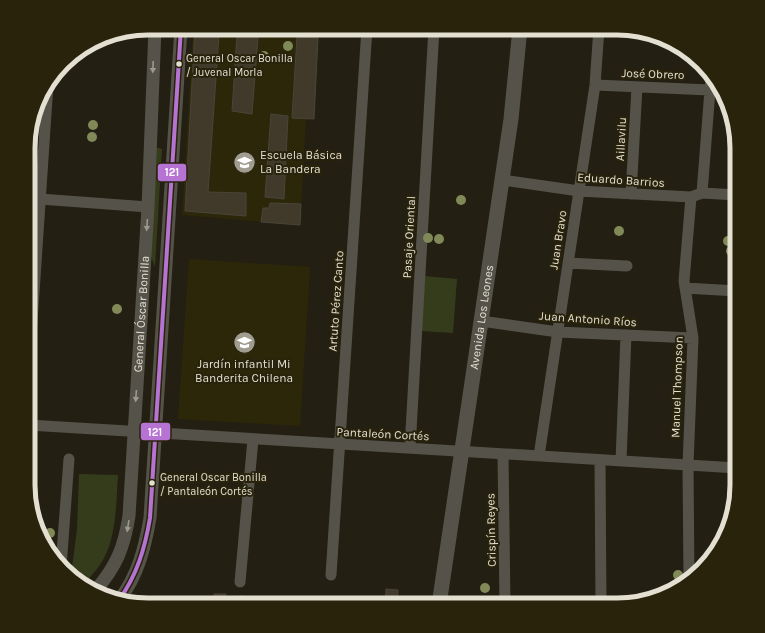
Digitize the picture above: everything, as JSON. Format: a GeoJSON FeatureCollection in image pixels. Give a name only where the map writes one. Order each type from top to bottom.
{"type":"FeatureCollection","features":[{"type":"Feature","properties":{"kind":"main road","name":"Avenida Los Leones"},"geometry":{"type":"LineString","coordinates":[[440,598],[503,180],[512,111],[519,35]]}},
{"type":"Feature","properties":{"kind":"street","name":"General Óscar Bonilla"},"geometry":{"type":"LineString","coordinates":[[99,586],[117,561],[126,538],[129,516],[148,207],[155,35]]}},
{"type":"Feature","properties":{"kind":"street","name":"General Óscar Bonilla"},"geometry":{"type":"LineString","coordinates":[[122,595],[138,567],[150,518],[181,35]]}},
{"type":"Feature","properties":{"kind":"street","name":"Artuto Pérez Canto"},"geometry":{"type":"LineString","coordinates":[[331,575],[367,35]]}},
{"type":"Feature","properties":{"kind":"street","name":"Pasaje Oriental"},"geometry":{"type":"LineString","coordinates":[[410,448],[434,35]]}},
{"type":"Feature","properties":{"kind":"street","name":"Juan Bravo"},"geometry":{"type":"LineString","coordinates":[[539,456],[595,85],[599,35]]}},
{"type":"Feature","properties":{"kind":"street"},"geometry":{"type":"LineString","coordinates":[[702,193],[710,84]]}},
{"type":"Feature","properties":{"kind":"street","name":"José Obrero"},"geometry":{"type":"LineString","coordinates":[[595,85],[710,90]]}},
{"type":"Feature","properties":{"kind":"street","name":"Aillavilu"},"geometry":{"type":"LineString","coordinates":[[632,194],[638,87]]}},
{"type":"Feature","properties":{"kind":"street"},"geometry":{"type":"LineString","coordinates":[[35,235],[40,199],[46,100]]}},
{"type":"Feature","properties":{"kind":"street","name":"Eduardo Barrios"},"geometry":{"type":"LineString","coordinates":[[503,180],[579,190],[632,194],[691,197],[702,193],[730,195]]}},
{"type":"Feature","properties":{"kind":"street","name":"Manuel Thompson"},"geometry":{"type":"LineString","coordinates":[[689,572],[688,465],[693,338],[684,273],[691,197]]}},
{"type":"Feature","properties":{"kind":"street"},"geometry":{"type":"LineString","coordinates":[[40,199],[148,207]]}},
{"type":"Feature","properties":{"kind":"street"},"geometry":{"type":"LineString","coordinates":[[568,263],[627,266]]}},
{"type":"Feature","properties":{"kind":"street"},"geometry":{"type":"LineString","coordinates":[[685,288],[730,291]]}},
{"type":"Feature","properties":{"kind":"street","name":"Juan Antonio Ríos"},"geometry":{"type":"LineString","coordinates":[[481,321],[558,332],[693,338]]}},
{"type":"Feature","properties":{"kind":"street"},"geometry":{"type":"LineString","coordinates":[[621,461],[626,335]]}},
{"type":"Feature","properties":{"kind":"street","name":"Pantaleón Cortés"},"geometry":{"type":"LineString","coordinates":[[35,425],[730,468]]}},
{"type":"Feature","properties":{"kind":"street"},"geometry":{"type":"LineString","coordinates":[[240,582],[253,438]]}},
{"type":"Feature","properties":{"kind":"street","name":"Crispín Reyes"},"geometry":{"type":"LineString","coordinates":[[503,454],[505,598]]}},
{"type":"Feature","properties":{"kind":"street"},"geometry":{"type":"LineString","coordinates":[[62,558],[69,459]]}},
{"type":"Feature","properties":{"kind":"street"},"geometry":{"type":"LineString","coordinates":[[600,460],[600,598]]}},
{"type":"Feature","properties":{"kind":"shaded area","name":"Escuela Básica La Bandera"},"geometry":{"type":"Polygon","coordinates":[[[193,35],[319,35],[314,119],[306,119],[300,225],[182,215],[193,35]]]}},
{"type":"Feature","properties":{"kind":"shaded area","name":"Jardín infantil Mi Banderita Chilena"},"geometry":{"type":"Polygon","coordinates":[[[189,259],[310,267],[300,426],[178,419],[189,259]]]}},
{"type":"Feature","properties":{"kind":"green space"},"geometry":{"type":"Polygon","coordinates":[[[155,147],[162,149],[155,267],[151,256],[155,147]]]}},
{"type":"Feature","properties":{"kind":"green space"},"geometry":{"type":"Polygon","coordinates":[[[425,276],[457,279],[453,333],[421,331],[425,276]]]}},
{"type":"Feature","properties":{"kind":"green space"},"geometry":{"type":"Polygon","coordinates":[[[79,474],[118,475],[115,518],[111,540],[103,560],[88,581],[72,568],[77,529],[79,474]]]}},
{"type":"Feature","properties":{"kind":"building"},"geometry":{"type":"Polygon","coordinates":[[[195,35],[219,35],[208,192],[246,193],[246,216],[185,211],[195,35]]]}},
{"type":"Feature","properties":{"kind":"building"},"geometry":{"type":"Polygon","coordinates":[[[237,35],[258,37],[252,114],[232,111],[237,35]]]}},
{"type":"Feature","properties":{"kind":"building"},"geometry":{"type":"Polygon","coordinates":[[[297,37],[318,38],[314,119],[292,118],[297,37]]]}},
{"type":"Feature","properties":{"kind":"building"},"geometry":{"type":"Polygon","coordinates":[[[271,114],[288,116],[284,199],[265,197],[271,114]]]}},
{"type":"Feature","properties":{"kind":"building"},"geometry":{"type":"Polygon","coordinates":[[[270,203],[301,204],[300,225],[261,222],[263,208],[269,208],[270,203]]]}},
{"type":"Feature","properties":{"kind":"building"},"geometry":{"type":"Polygon","coordinates":[[[386,589],[398,590],[397,598],[385,598],[386,589]]]}},
{"type":"Feature","properties":{"kind":"building"},"geometry":{"type":"Polygon","coordinates":[[[214,594],[226,594],[226,598],[214,598],[214,594]]]}},
{"type":"Feature","properties":{"kind":"building"},"geometry":{"type":"Polygon","coordinates":[[[240,596],[252,597],[252,598],[240,598],[240,596]]]}},
{"type":"Feature","properties":{"kind":"transit line","name":"121"},"geometry":{"type":"LineString","coordinates":[[122,595],[131,581],[139,561],[146,540],[150,518],[181,35]]}},
{"type":"Feature","properties":{"kind":"place","name":"General Oscar Bonilla / Juvenal Morla"},"geometry":{"type":"Point","coordinates":[179,64]}},
{"type":"Feature","properties":{"kind":"place","name":"Escuela Básica La Bandera"},"geometry":{"type":"Point","coordinates":[244,162]}},
{"type":"Feature","properties":{"kind":"place","name":"Jardín infantil Mi Banderita Chilena"},"geometry":{"type":"Point","coordinates":[244,343]}},
{"type":"Feature","properties":{"kind":"place","name":"General Oscar Bonilla / Pantaleón Cortés"},"geometry":{"type":"Point","coordinates":[152,483]}}]}
